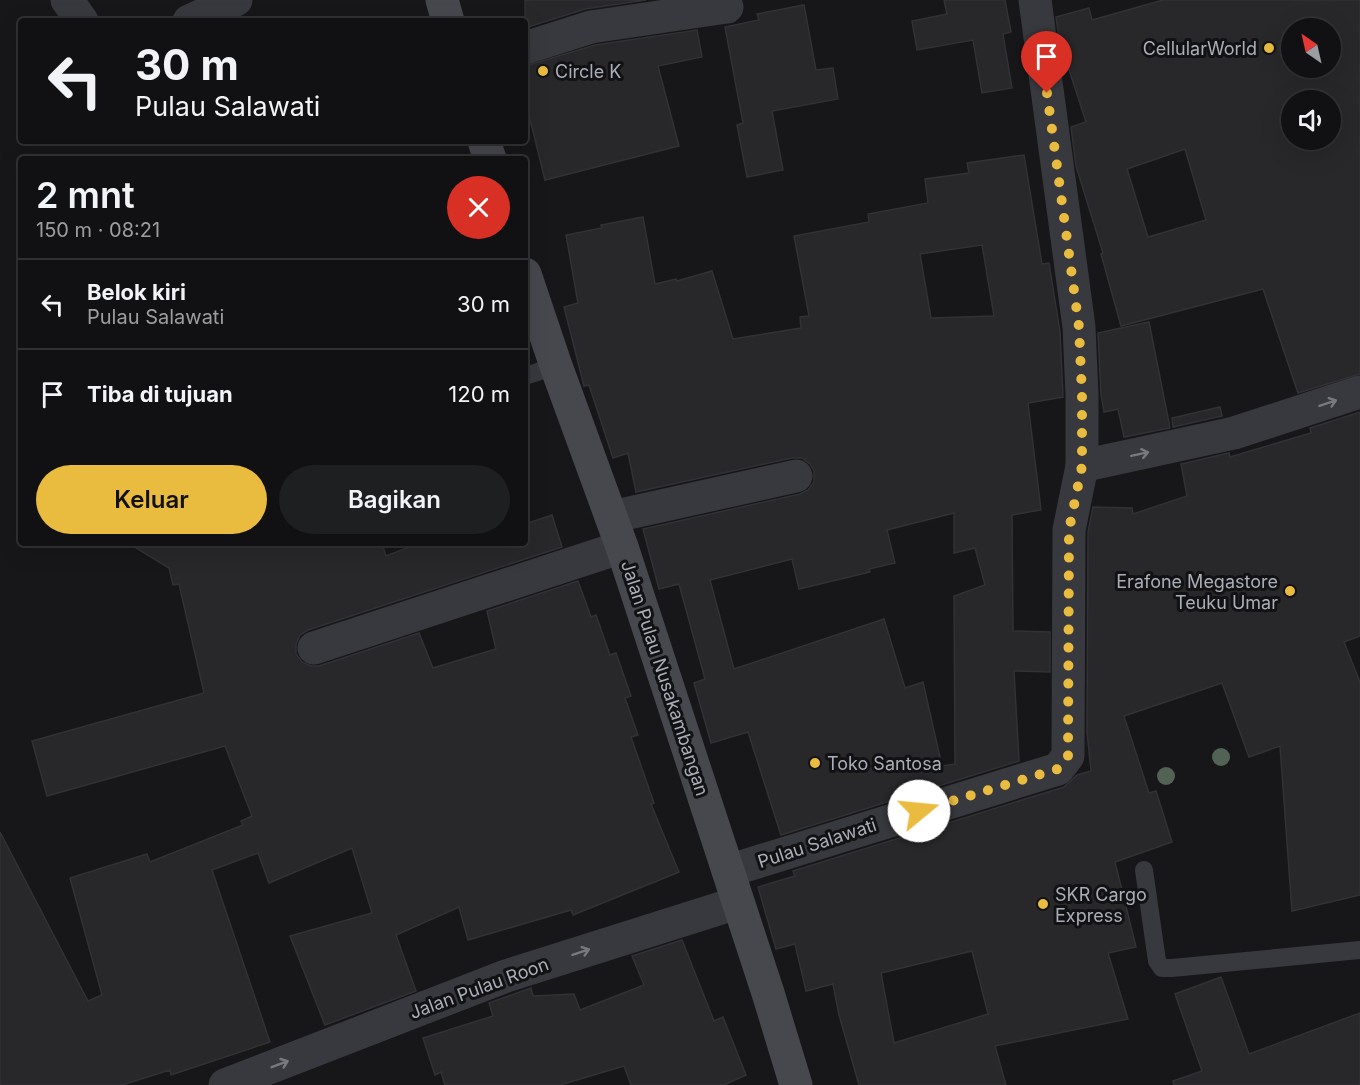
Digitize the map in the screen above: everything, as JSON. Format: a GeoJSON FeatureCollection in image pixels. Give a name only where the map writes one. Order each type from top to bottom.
{"type":"FeatureCollection","features":[{"type":"Feature","properties":{"kind":"street"},"geometry":{"type":"LineString","coordinates":[[67,0],[80,18]]}},
{"type":"Feature","properties":{"kind":"street"},"geometry":{"type":"LineString","coordinates":[[196,18],[236,0]]}},
{"type":"Feature","properties":{"kind":"street"},"geometry":{"type":"LineString","coordinates":[[442,0],[447,18]]}},
{"type":"Feature","properties":{"kind":"street","name":"Pulau Salawati"},"geometry":{"type":"LineString","coordinates":[[728,871],[1058,769],[1068,756],[1069,530],[1082,466],[1082,395],[1079,327],[1035,0]]}},
{"type":"Feature","properties":{"kind":"street"},"geometry":{"type":"LineString","coordinates":[[528,47],[591,27],[727,7]]}},
{"type":"Feature","properties":{"kind":"street","name":"Jalan Pulau Nusakambangan"},"geometry":{"type":"LineString","coordinates":[[528,283],[555,366],[617,532],[796,1085]]}},
{"type":"Feature","properties":{"kind":"street"},"geometry":{"type":"LineString","coordinates":[[1082,466],[1234,433],[1360,392]]}},
{"type":"Feature","properties":{"kind":"street"},"geometry":{"type":"LineString","coordinates":[[314,648],[617,532],[796,476]]}},
{"type":"Feature","properties":{"kind":"street","name":"Jalan Pulau Roon"},"geometry":{"type":"LineString","coordinates":[[225,1085],[506,976],[737,903]]}},
{"type":"Feature","properties":{"kind":"lane"},"geometry":{"type":"LineString","coordinates":[[528,375],[555,366]]}},
{"type":"Feature","properties":{"kind":"lane"},"geometry":{"type":"LineString","coordinates":[[1144,870],[1157,961],[1162,968],[1360,950]]}},
{"type":"Feature","properties":{"kind":"building"},"geometry":{"type":"Polygon","coordinates":[[[525,0],[646,0],[585,9],[528,27],[528,18],[525,18],[525,0]]]}},
{"type":"Feature","properties":{"kind":"building"},"geometry":{"type":"Polygon","coordinates":[[[944,0],[1005,0],[1011,32],[1003,34],[1012,88],[982,93],[973,40],[917,50],[912,21],[947,14],[944,0]]]}},
{"type":"Feature","properties":{"kind":"building"},"geometry":{"type":"Polygon","coordinates":[[[1163,0],[1360,0],[1360,374],[1298,393],[1263,289],[1121,326],[1101,254],[1103,253],[1076,166],[1071,127],[1086,122],[1063,51],[1061,52],[1056,17],[1089,8],[1092,20],[1163,0]],[[1185,149],[1127,169],[1148,237],[1206,220],[1185,149]]]}},
{"type":"Feature","properties":{"kind":"building"},"geometry":{"type":"Polygon","coordinates":[[[804,5],[816,70],[833,68],[838,99],[772,111],[783,170],[747,177],[737,125],[743,123],[725,27],[759,20],[757,14],[804,5]]]}},
{"type":"Feature","properties":{"kind":"building"},"geometry":{"type":"Polygon","coordinates":[[[697,30],[702,57],[658,66],[679,146],[545,180],[528,111],[528,65],[595,45],[697,30]]]}},
{"type":"Feature","properties":{"kind":"building"},"geometry":{"type":"Polygon","coordinates":[[[1024,155],[1042,264],[1049,263],[1060,332],[1063,397],[1028,403],[1041,510],[1012,515],[1013,631],[1050,632],[1050,672],[1014,671],[1019,761],[781,835],[748,732],[711,743],[694,683],[705,679],[679,584],[659,589],[643,529],[800,494],[808,490],[814,482],[814,471],[810,464],[802,458],[792,458],[636,492],[628,453],[613,458],[589,385],[584,386],[564,307],[578,303],[566,235],[643,217],[655,284],[676,279],[677,281],[712,271],[733,339],[801,328],[800,317],[809,316],[794,236],[869,222],[868,214],[928,203],[925,179],[969,173],[967,163],[1024,155]],[[982,245],[920,254],[931,318],[994,316],[982,245]],[[954,513],[887,530],[895,563],[869,569],[870,572],[799,589],[792,559],[710,580],[734,669],[884,619],[905,688],[923,682],[942,766],[955,764],[954,596],[985,585],[975,548],[954,553],[954,513]]]}},
{"type":"Feature","properties":{"kind":"building"},"geometry":{"type":"Polygon","coordinates":[[[1149,322],[1170,428],[1124,437],[1118,409],[1104,412],[1098,333],[1149,322]]]}},
{"type":"Feature","properties":{"kind":"building"},"geometry":{"type":"Polygon","coordinates":[[[1220,407],[1222,416],[1173,427],[1172,418],[1220,407]]]}},
{"type":"Feature","properties":{"kind":"building"},"geometry":{"type":"Polygon","coordinates":[[[1360,412],[1360,636],[1344,642],[1360,682],[1360,895],[1292,911],[1280,746],[1249,757],[1222,683],[1124,716],[1149,793],[1156,791],[1172,842],[1115,862],[1136,947],[1108,953],[1128,1019],[995,1046],[1006,1085],[859,1085],[839,1015],[833,984],[806,991],[795,944],[776,949],[758,887],[795,876],[793,871],[1064,787],[1077,775],[1091,771],[1087,732],[1088,532],[1093,507],[1132,508],[1133,514],[1187,496],[1181,464],[1229,453],[1230,457],[1311,433],[1310,428],[1360,412]],[[972,951],[881,973],[894,1043],[988,1014],[972,951]]]}},
{"type":"Feature","properties":{"kind":"building"},"geometry":{"type":"Polygon","coordinates":[[[552,515],[562,547],[308,630],[300,635],[296,644],[296,654],[302,662],[311,666],[319,666],[419,633],[433,668],[496,649],[487,611],[578,581],[591,617],[596,615],[610,655],[616,653],[631,696],[625,698],[638,735],[631,737],[654,803],[651,804],[679,872],[573,915],[571,910],[468,940],[459,907],[396,935],[416,991],[325,1025],[290,936],[372,913],[352,848],[269,883],[258,853],[212,870],[270,1042],[171,1075],[170,1070],[122,1085],[0,1085],[0,832],[88,1001],[102,995],[70,878],[147,854],[150,862],[243,825],[241,821],[252,816],[225,746],[47,796],[32,741],[204,693],[179,584],[173,585],[169,568],[133,546],[383,546],[386,556],[412,546],[528,546],[528,523],[552,515]]]}},
{"type":"Feature","properties":{"kind":"building"},"geometry":{"type":"Polygon","coordinates":[[[682,940],[714,1021],[723,1017],[746,1075],[724,1085],[631,1085],[624,1066],[560,1085],[445,1085],[441,1072],[435,1075],[423,1038],[493,1016],[489,1003],[531,988],[533,996],[574,994],[580,1010],[644,985],[632,956],[682,940]]]}},
{"type":"Feature","properties":{"kind":"building"},"geometry":{"type":"Polygon","coordinates":[[[1221,977],[1249,1054],[1360,1013],[1360,1085],[1174,1085],[1173,1081],[1202,1071],[1175,994],[1221,977]]]}},
{"type":"Feature","properties":{"kind":"place","name":"CellularWorld"},"geometry":{"type":"Point","coordinates":[1269,48]}},
{"type":"Feature","properties":{"kind":"place","name":"Circle K"},"geometry":{"type":"Point","coordinates":[543,71]}},
{"type":"Feature","properties":{"kind":"place","name":"Erafone Megastore Teuku Umar"},"geometry":{"type":"Point","coordinates":[1290,591]}},
{"type":"Feature","properties":{"kind":"place","name":"Toko Santosa"},"geometry":{"type":"Point","coordinates":[815,763]}},
{"type":"Feature","properties":{"kind":"place","name":"SKR Cargo Express"},"geometry":{"type":"Point","coordinates":[1043,904]}},
{"type":"Feature","properties":{"kind":"route"},"geometry":{"type":"LineString","coordinates":[[919,811],[1058,769],[1068,756],[1069,530],[1082,466],[1082,395],[1079,327],[1047,93]]}}]}
